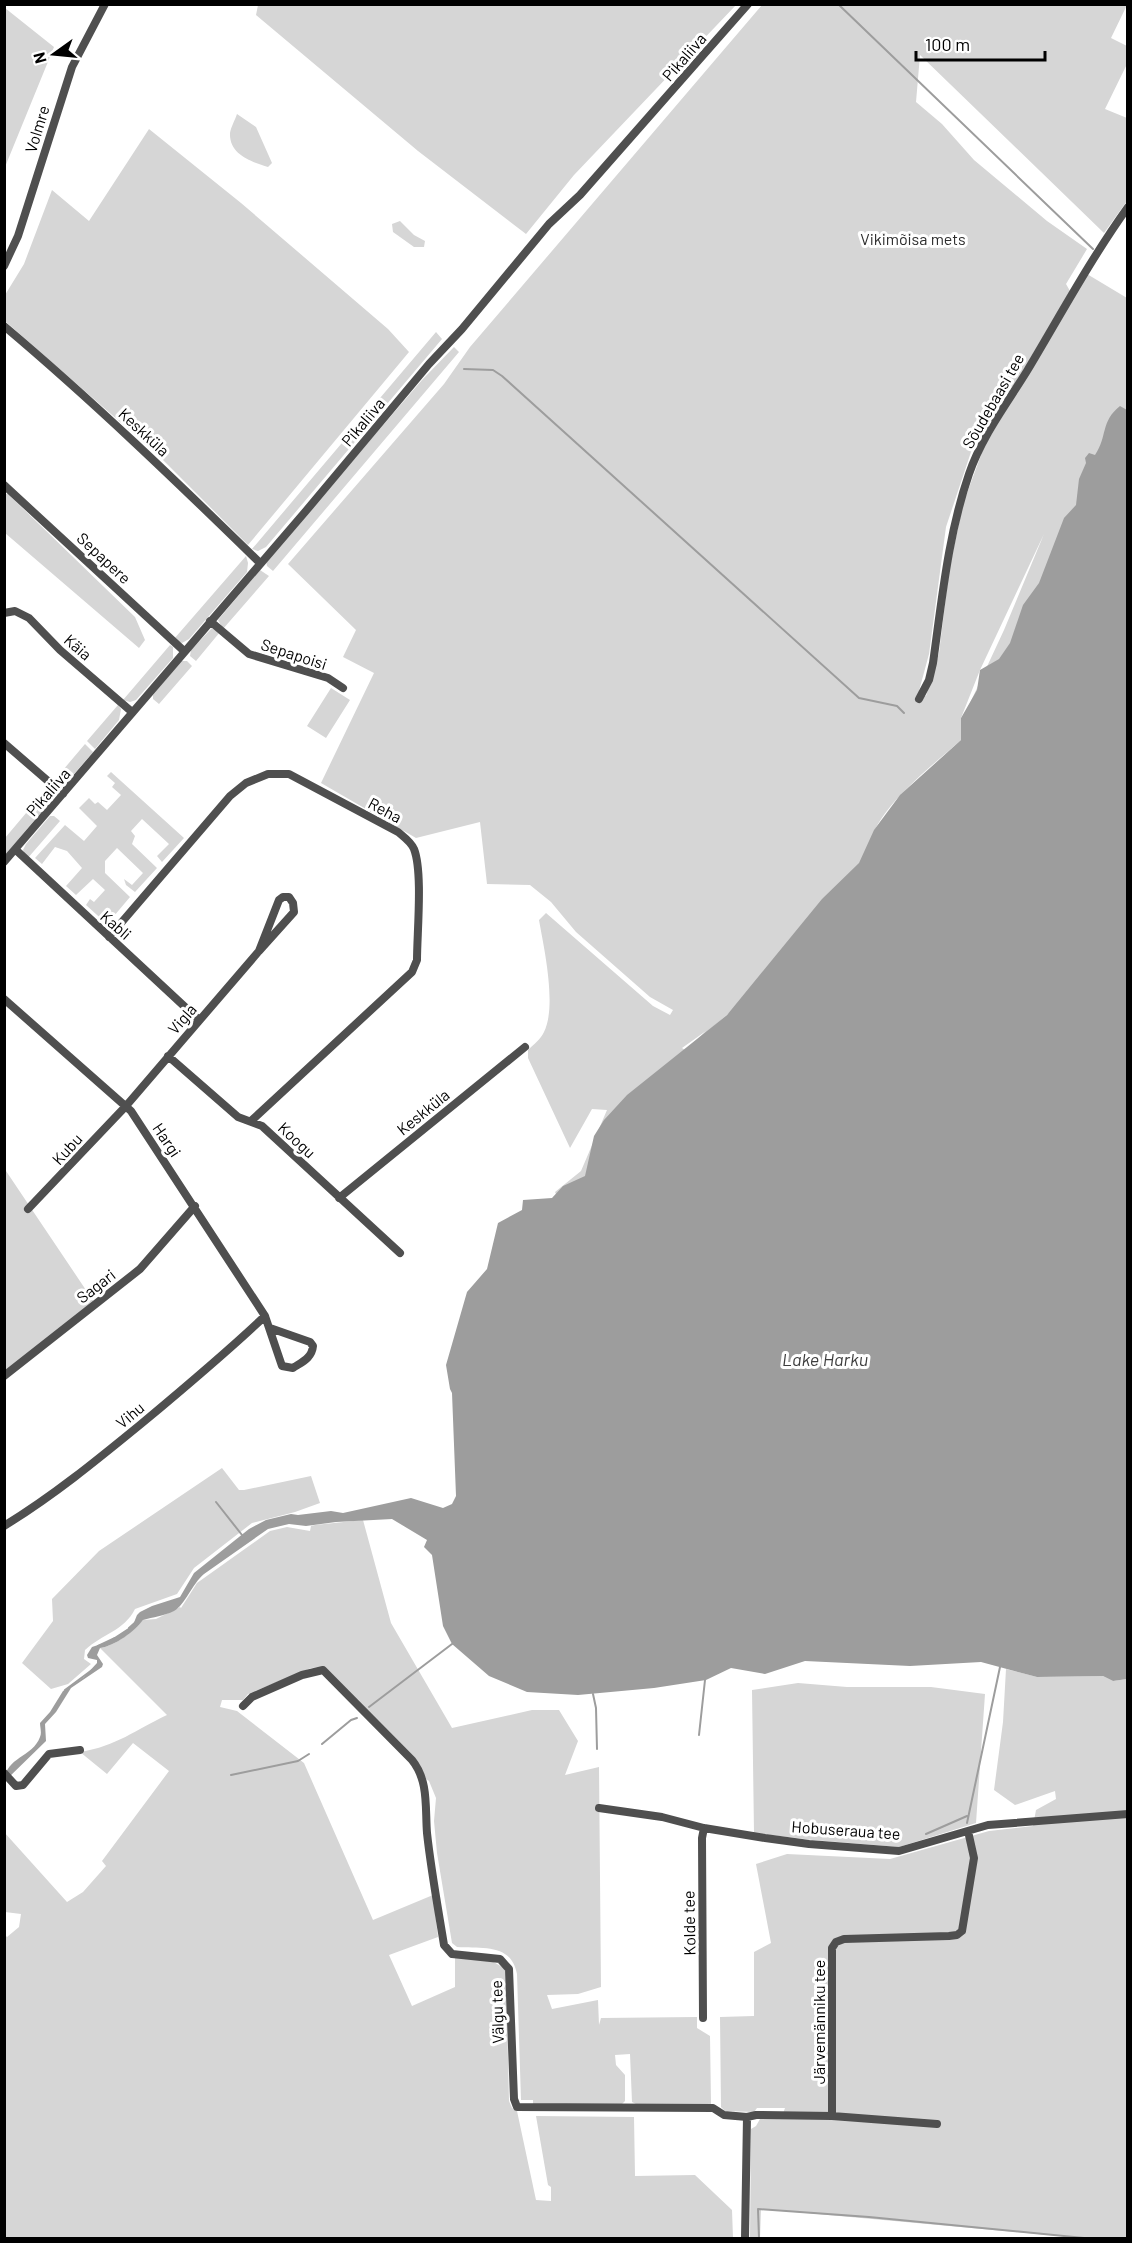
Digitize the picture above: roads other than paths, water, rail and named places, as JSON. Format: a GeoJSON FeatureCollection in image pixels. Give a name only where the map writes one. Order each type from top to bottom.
{"type":"FeatureCollection","features":[{"type":"Feature","properties":{"kind":"street","name":"Volmre"},"geometry":{"type":"LineString","coordinates":[[4,266],[18,237],[72,67],[105,4]]}},
{"type":"Feature","properties":{"kind":"street","name":"Pikaliiva"},"geometry":{"type":"LineString","coordinates":[[4,862],[429,364],[462,329],[549,224],[580,195],[748,4]]}},
{"type":"Feature","properties":{"kind":"street","name":"Sõudebaasi tee"},"geometry":{"type":"LineString","coordinates":[[919,699],[929,680],[933,663],[952,534],[972,465],[980,447],[1088,265],[1128,207]]}},
{"type":"Feature","properties":{"kind":"street","name":"Keskküla"},"geometry":{"type":"LineString","coordinates":[[4,326],[88,398],[260,563]]}},
{"type":"Feature","properties":{"kind":"street","name":"Sepapere"},"geometry":{"type":"LineString","coordinates":[[4,485],[184,651]]}},
{"type":"Feature","properties":{"kind":"street","name":"Käia"},"geometry":{"type":"LineString","coordinates":[[4,613],[15,611],[29,618],[60,650],[132,712]]}},
{"type":"Feature","properties":{"kind":"street","name":"Sepapoisi"},"geometry":{"type":"LineString","coordinates":[[210,621],[249,654],[328,678],[342,688]]}},
{"type":"Feature","properties":{"kind":"street"},"geometry":{"type":"LineString","coordinates":[[4,744],[63,794]]}},
{"type":"Feature","properties":{"kind":"street","name":"Reha"},"geometry":{"type":"LineString","coordinates":[[109,938],[230,796],[246,783],[268,774],[289,774],[398,832],[408,840],[414,849],[418,872],[417,960],[412,972],[251,1121]]}},
{"type":"Feature","properties":{"kind":"street","name":"Kabli"},"geometry":{"type":"LineString","coordinates":[[16,850],[200,1020]]}},
{"type":"Feature","properties":{"kind":"street","name":"Vigla"},"geometry":{"type":"LineString","coordinates":[[126,1106],[294,912],[293,903],[288,897],[279,900],[259,951]]}},
{"type":"Feature","properties":{"kind":"street","name":"Hargi"},"geometry":{"type":"LineString","coordinates":[[4,999],[126,1106],[195,1206],[265,1316],[282,1366],[293,1368],[308,1359],[313,1346],[310,1342],[270,1328]]}},
{"type":"Feature","properties":{"kind":"street","name":"Keskküla"},"geometry":{"type":"LineString","coordinates":[[339,1198],[525,1047]]}},
{"type":"Feature","properties":{"kind":"street","name":"Koogu"},"geometry":{"type":"LineString","coordinates":[[168,1056],[238,1117],[262,1126],[400,1253]]}},
{"type":"Feature","properties":{"kind":"street","name":"Kubu"},"geometry":{"type":"LineString","coordinates":[[28,1209],[126,1106]]}},
{"type":"Feature","properties":{"kind":"street","name":"Sagari"},"geometry":{"type":"LineString","coordinates":[[4,1376],[140,1269],[195,1206]]}},
{"type":"Feature","properties":{"kind":"street","name":"Vihu"},"geometry":{"type":"LineString","coordinates":[[4,1526],[31,1509],[117,1444],[211,1367],[265,1316]]}},
{"type":"Feature","properties":{"kind":"street","name":"Välgu tee"},"geometry":{"type":"LineString","coordinates":[[243,1706],[252,1697],[302,1675],[323,1670],[418,1767],[426,1802],[427,1832],[444,1945],[452,1954],[500,1959],[508,1969],[514,2099],[517,2107],[713,2108],[724,2115],[747,2117]]}},
{"type":"Feature","properties":{"kind":"street"},"geometry":{"type":"LineString","coordinates":[[7,1775],[16,1786],[22,1785],[49,1754],[80,1750]]}},
{"type":"Feature","properties":{"kind":"street","name":"Hobuseraua tee"},"geometry":{"type":"LineString","coordinates":[[599,1808],[662,1817],[704,1828],[809,1844],[899,1851],[988,1825],[1128,1814]]}},
{"type":"Feature","properties":{"kind":"street","name":"Kolde tee"},"geometry":{"type":"LineString","coordinates":[[704,1828],[702,1838],[704,2018]]}},
{"type":"Feature","properties":{"kind":"street","name":"Järvemänniku tee"},"geometry":{"type":"LineString","coordinates":[[832,2116],[832,1948],[836,1942],[844,1939],[950,1936],[962,1931],[974,1858],[968,1831]]}},
{"type":"Feature","properties":{"kind":"street"},"geometry":{"type":"LineString","coordinates":[[746,2238],[747,2117],[756,2115],[832,2116],[937,2124]]}},
{"type":"Feature","properties":{"kind":"water","name":"Lake Harku"},"geometry":{"type":"Polygon","coordinates":[[[1120,406],[1127,410],[1127,1679],[1113,1681],[1103,1676],[1037,1677],[981,1662],[910,1666],[805,1661],[765,1674],[731,1668],[706,1680],[654,1688],[578,1695],[527,1692],[489,1676],[452,1644],[443,1626],[432,1555],[424,1547],[427,1540],[392,1519],[306,1526],[289,1524],[268,1529],[204,1574],[182,1604],[174,1611],[143,1620],[124,1637],[100,1648],[97,1655],[103,1664],[102,1667],[71,1688],[56,1712],[45,1724],[46,1741],[5,1781],[9,1767],[36,1744],[41,1735],[40,1723],[63,1691],[84,1677],[97,1663],[97,1660],[88,1658],[87,1655],[92,1647],[107,1642],[133,1625],[140,1612],[180,1597],[194,1573],[249,1529],[266,1520],[291,1514],[331,1511],[343,1513],[411,1498],[443,1508],[452,1504],[456,1496],[452,1393],[446,1365],[467,1292],[487,1269],[498,1223],[522,1210],[523,1200],[552,1198],[563,1186],[585,1176],[594,1136],[604,1120],[627,1095],[727,1015],[822,899],[859,863],[874,830],[900,795],[961,740],[961,718],[977,690],[980,670],[999,659],[1010,643],[1023,605],[1039,583],[1064,518],[1076,505],[1079,479],[1086,463],[1085,458],[1089,453],[1095,455],[1102,442],[1109,418],[1120,406]]]}},
{"type":"Feature","properties":{"kind":"waterway"},"geometry":{"type":"LineString","coordinates":[[838,4],[1093,249]]}},
{"type":"Feature","properties":{"kind":"waterway"},"geometry":{"type":"LineString","coordinates":[[464,369],[493,370],[502,376],[859,698],[897,706],[904,713]]}},
{"type":"Feature","properties":{"kind":"waterway"},"geometry":{"type":"LineString","coordinates":[[216,1502],[242,1535]]}},
{"type":"Feature","properties":{"kind":"waterway"},"geometry":{"type":"LineString","coordinates":[[129,1628],[138,1620]]}},
{"type":"Feature","properties":{"kind":"waterway"},"geometry":{"type":"LineString","coordinates":[[98,1646],[115,1638]]}},
{"type":"Feature","properties":{"kind":"waterway"},"geometry":{"type":"LineString","coordinates":[[369,1707],[452,1644]]}},
{"type":"Feature","properties":{"kind":"waterway"},"geometry":{"type":"LineString","coordinates":[[967,1823],[1000,1667]]}},
{"type":"Feature","properties":{"kind":"waterway"},"geometry":{"type":"LineString","coordinates":[[65,1690],[92,1670]]}},
{"type":"Feature","properties":{"kind":"waterway"},"geometry":{"type":"LineString","coordinates":[[699,1735],[705,1680]]}},
{"type":"Feature","properties":{"kind":"waterway"},"geometry":{"type":"LineString","coordinates":[[593,1694],[596,1708],[597,1749]]}},
{"type":"Feature","properties":{"kind":"waterway"},"geometry":{"type":"LineString","coordinates":[[322,1744],[351,1720],[357,1718]]}},
{"type":"Feature","properties":{"kind":"waterway"},"geometry":{"type":"LineString","coordinates":[[231,1775],[298,1761],[309,1754]]}},
{"type":"Feature","properties":{"kind":"waterway"},"geometry":{"type":"LineString","coordinates":[[926,1834],[967,1816]]}},
{"type":"Feature","properties":{"kind":"waterway"},"geometry":{"type":"LineString","coordinates":[[759,2238],[758,2209],[869,2217],[1084,2238]]}},
{"type":"Feature","properties":{"kind":"park label","name":"Vikimõisa mets"},"geometry":{"type":"Point","coordinates":[913,239]}}]}
